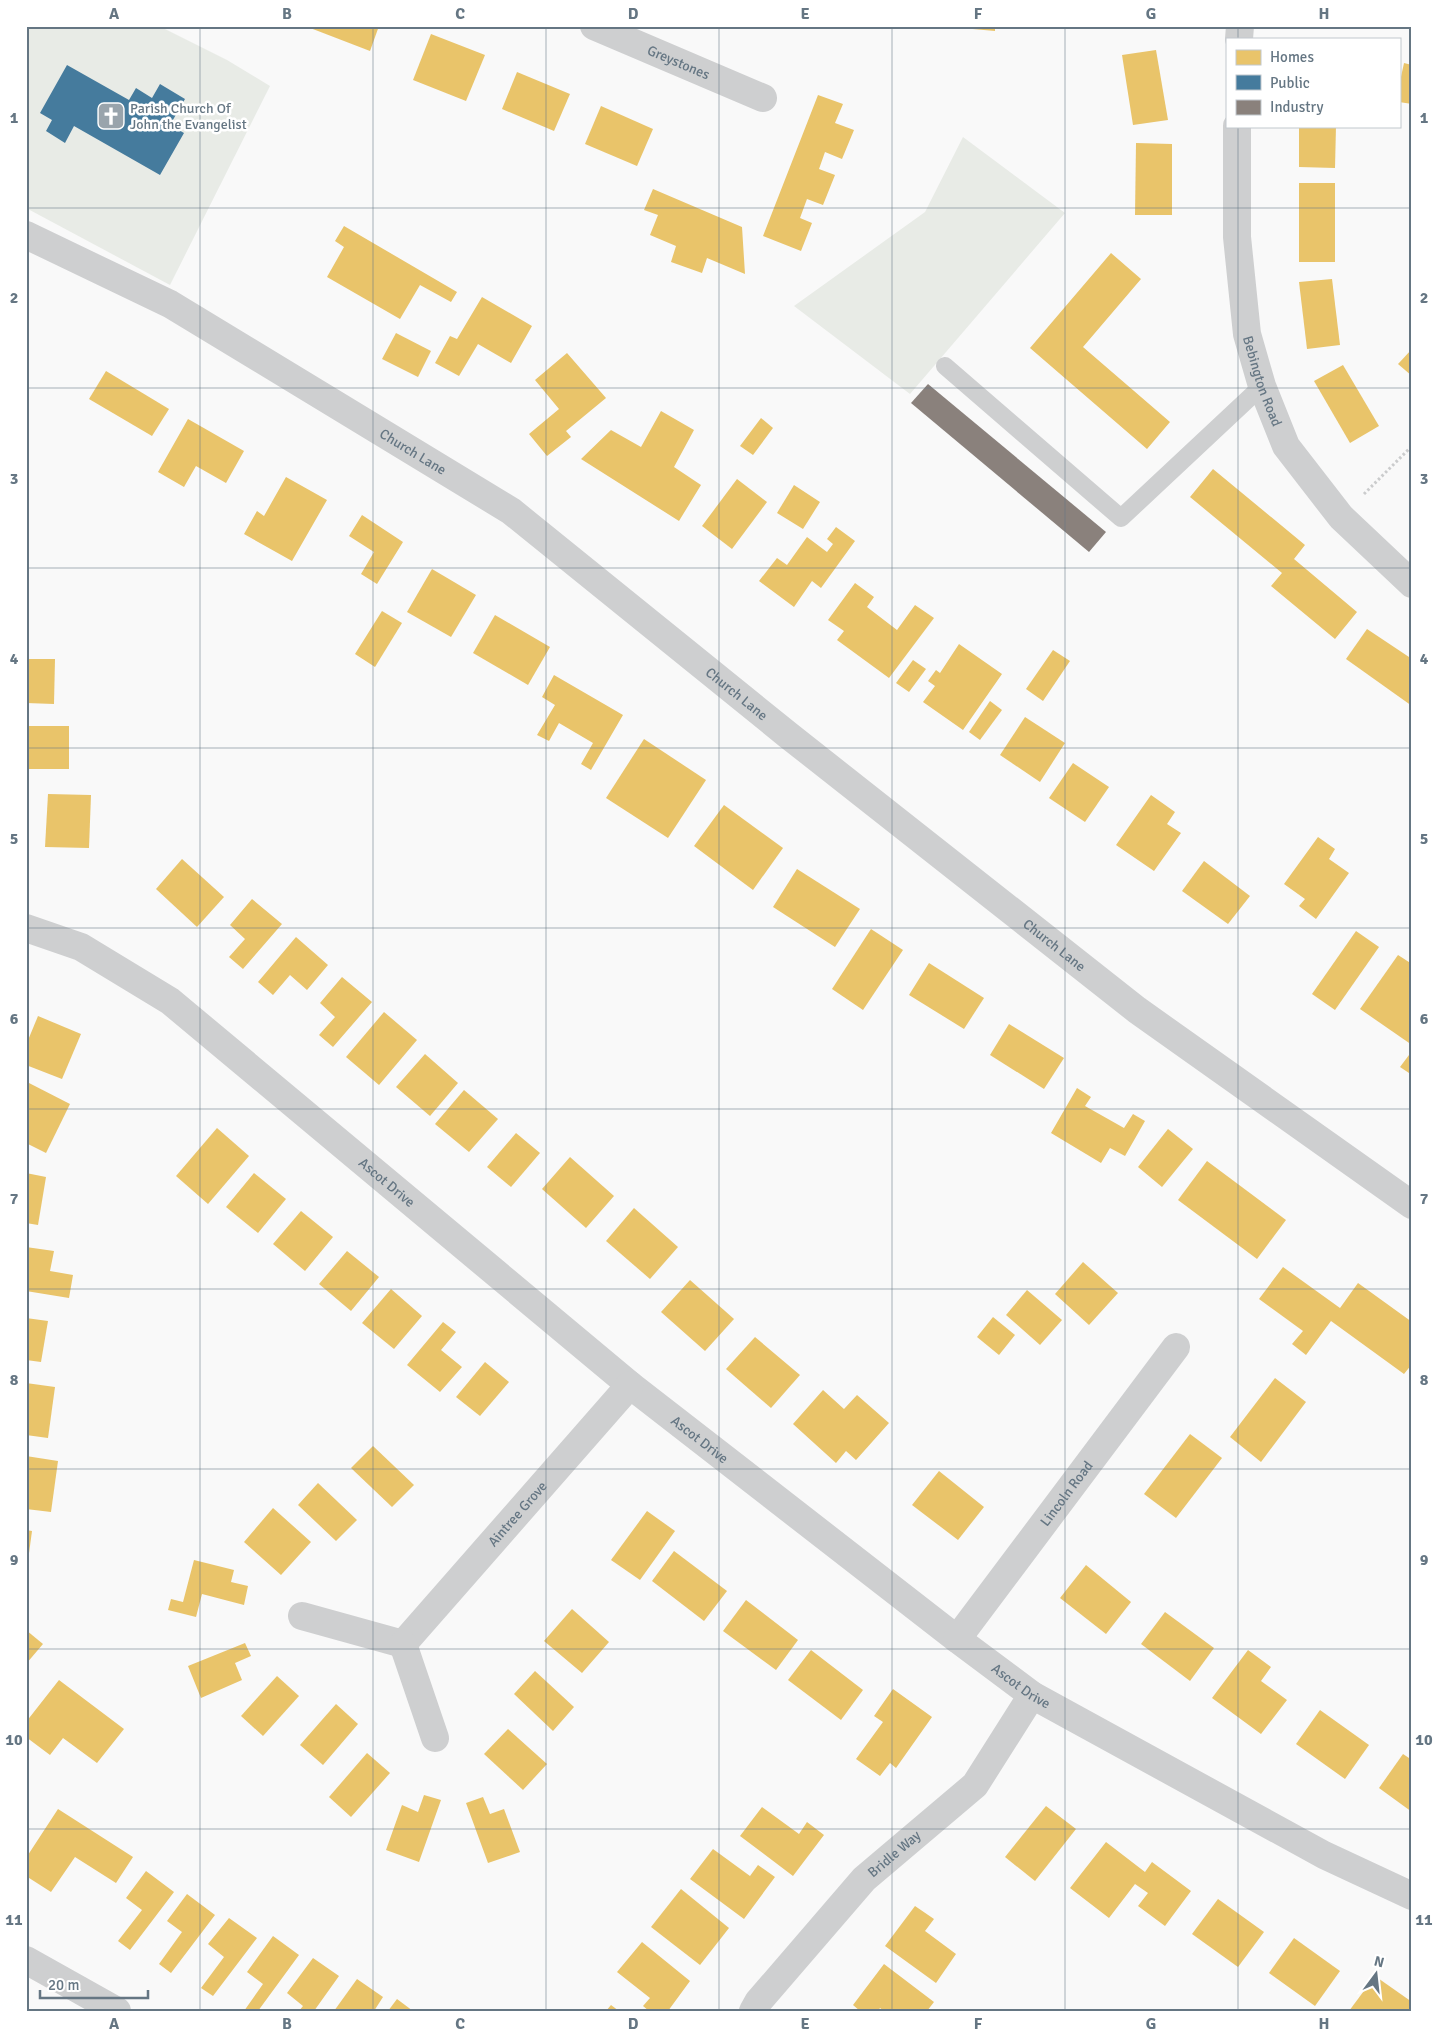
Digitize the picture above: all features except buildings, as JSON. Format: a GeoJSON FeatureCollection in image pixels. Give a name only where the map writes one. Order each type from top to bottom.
{"type":"FeatureCollection","features":[{"type":"Feature","properties":{"kind":"street","name":"Greystones"},"geometry":{"type":"LineString","coordinates":[[594,26],[763,98]]}},
{"type":"Feature","properties":{"kind":"street","name":"Bebington Road"},"geometry":{"type":"LineString","coordinates":[[1237,128],[1237,236],[1247,334],[1262,386],[1286,446],[1341,517],[1412,584]]}},
{"type":"Feature","properties":{"kind":"street","name":"Church Lane"},"geometry":{"type":"LineString","coordinates":[[26,235],[170,304],[512,511],[788,735],[1137,1010],[1412,1205]]}},
{"type":"Feature","properties":{"kind":"street","name":"Ascot Drive"},"geometry":{"type":"LineString","coordinates":[[26,928],[81,947],[170,1001],[630,1385],[956,1639],[1032,1695],[1324,1855],[1412,1896]]}},
{"type":"Feature","properties":{"kind":"street","name":"Lincoln Road"},"geometry":{"type":"LineString","coordinates":[[956,1639],[1176,1347]]}},
{"type":"Feature","properties":{"kind":"street","name":"Aintree Grove"},"geometry":{"type":"LineString","coordinates":[[403,1644],[630,1385]]}},
{"type":"Feature","properties":{"kind":"street"},"geometry":{"type":"LineString","coordinates":[[302,1616],[403,1644],[435,1738]]}},
{"type":"Feature","properties":{"kind":"street","name":"Bridle Way"},"geometry":{"type":"LineString","coordinates":[[753,2011],[758,2002],[864,1878],[975,1785],[1032,1695]]}},
{"type":"Feature","properties":{"kind":"street"},"geometry":{"type":"LineString","coordinates":[[26,1960],[117,2011]]}},
{"type":"Feature","properties":{"kind":"lane"},"geometry":{"type":"LineString","coordinates":[[944,366],[1121,518],[1262,386]]}},
{"type":"Feature","properties":{"kind":"path"},"geometry":{"type":"LineString","coordinates":[[1341,517],[1412,446]]}},
{"type":"Feature","properties":{"kind":"shaded area"},"geometry":{"type":"Polygon","coordinates":[[[26,26],[159,26],[227,60],[270,86],[170,285],[26,208],[26,26]]]}},
{"type":"Feature","properties":{"kind":"shaded area"},"geometry":{"type":"Polygon","coordinates":[[[963,137],[1065,213],[910,394],[794,306],[925,212],[963,137]]]}},
{"type":"Feature","properties":{"kind":"place","name":"Parish Church Of John the Evangelist"},"geometry":{"type":"Point","coordinates":[111,116]}}]}
